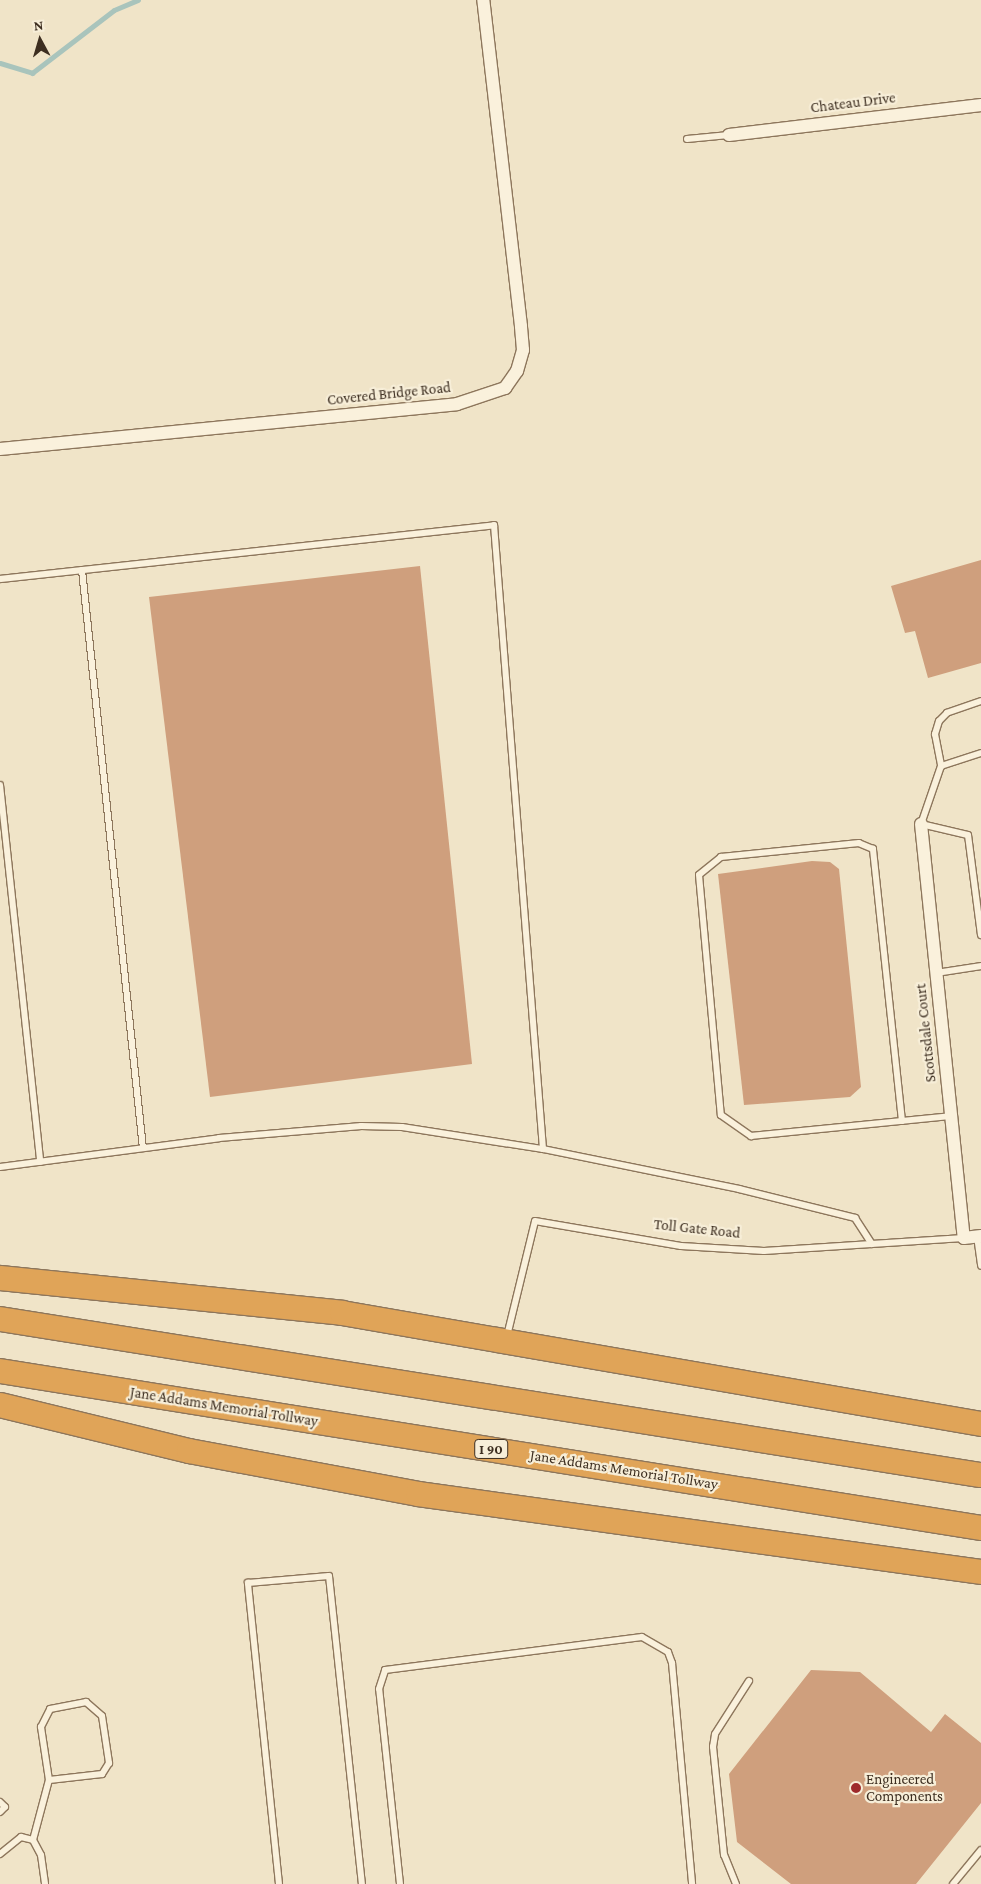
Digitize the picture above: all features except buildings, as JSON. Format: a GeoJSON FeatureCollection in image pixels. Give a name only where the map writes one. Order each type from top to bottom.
{"type":"FeatureCollection","features":[{"type":"Feature","properties":{"kind":"highway"},"geometry":{"type":"LineString","coordinates":[[0,1278],[342,1313],[981,1424]]}},
{"type":"Feature","properties":{"kind":"highway"},"geometry":{"type":"LineString","coordinates":[[0,1319],[981,1475]]}},
{"type":"Feature","properties":{"kind":"highway","name":"Jane Addams Memorial Tollway"},"geometry":{"type":"LineString","coordinates":[[0,1371],[981,1528]]}},
{"type":"Feature","properties":{"kind":"highway"},"geometry":{"type":"LineString","coordinates":[[0,1405],[189,1451],[418,1494],[981,1572]]}},
{"type":"Feature","properties":{"kind":"street","name":"Covered Bridge Road"},"geometry":{"type":"LineString","coordinates":[[0,449],[457,404],[505,388],[517,371],[522,334],[483,0]]}},
{"type":"Feature","properties":{"kind":"street","name":"Chateau Drive"},"geometry":{"type":"LineString","coordinates":[[729,135],[981,105]]}},
{"type":"Feature","properties":{"kind":"street","name":"Scottsdale Court"},"geometry":{"type":"LineString","coordinates":[[921,824],[952,1116],[974,1237]]}},
{"type":"Feature","properties":{"kind":"lane"},"geometry":{"type":"LineString","coordinates":[[686,139],[729,135]]}},
{"type":"Feature","properties":{"kind":"lane"},"geometry":{"type":"LineString","coordinates":[[0,579],[494,524],[543,1149]]}},
{"type":"Feature","properties":{"kind":"lane"},"geometry":{"type":"LineString","coordinates":[[82,570],[143,1148]]}},
{"type":"Feature","properties":{"kind":"lane"},"geometry":{"type":"LineString","coordinates":[[981,702],[947,712],[939,721],[935,734],[942,766],[921,824],[968,835],[981,935]]}},
{"type":"Feature","properties":{"kind":"lane"},"geometry":{"type":"LineString","coordinates":[[942,766],[981,753]]}},
{"type":"Feature","properties":{"kind":"lane"},"geometry":{"type":"LineString","coordinates":[[0,785],[40,1162]]}},
{"type":"Feature","properties":{"kind":"lane"},"geometry":{"type":"LineString","coordinates":[[902,1121],[873,849],[859,843],[721,857],[699,875],[721,1115],[751,1136],[902,1121],[952,1116]]}},
{"type":"Feature","properties":{"kind":"lane"},"geometry":{"type":"LineString","coordinates":[[936,973],[981,966]]}},
{"type":"Feature","properties":{"kind":"lane"},"geometry":{"type":"LineString","coordinates":[[0,1166],[143,1148],[361,1126],[446,1131],[739,1189],[855,1218],[872,1244]]}},
{"type":"Feature","properties":{"kind":"lane","name":"Toll Gate Road"},"geometry":{"type":"LineString","coordinates":[[506,1341],[535,1221],[681,1246],[764,1252],[974,1237]]}},
{"type":"Feature","properties":{"kind":"lane"},"geometry":{"type":"LineString","coordinates":[[974,1237],[981,1266]]}},
{"type":"Feature","properties":{"kind":"lane"},"geometry":{"type":"LineString","coordinates":[[279,1884],[248,1583],[329,1576],[362,1884]]}},
{"type":"Feature","properties":{"kind":"lane"},"geometry":{"type":"LineString","coordinates":[[400,1884],[379,1689],[385,1670],[642,1637],[668,1652],[672,1663],[692,1884]]}},
{"type":"Feature","properties":{"kind":"lane"},"geometry":{"type":"LineString","coordinates":[[736,1884],[724,1855],[713,1752],[715,1734],[749,1681]]}},
{"type":"Feature","properties":{"kind":"lane"},"geometry":{"type":"LineString","coordinates":[[45,1884],[41,1855],[33,1840],[49,1780],[41,1727],[50,1708],[86,1702],[102,1716],[109,1763],[102,1774],[49,1780]]}},
{"type":"Feature","properties":{"kind":"lane"},"geometry":{"type":"LineString","coordinates":[[0,1802],[5,1807],[0,1812]]}},
{"type":"Feature","properties":{"kind":"lane"},"geometry":{"type":"LineString","coordinates":[[0,1854],[21,1837],[33,1840]]}},
{"type":"Feature","properties":{"kind":"lane"},"geometry":{"type":"LineString","coordinates":[[953,1884],[981,1850]]}},
{"type":"Feature","properties":{"kind":"waterway"},"geometry":{"type":"LineString","coordinates":[[0,63],[32,73],[114,10],[138,0]]}},
{"type":"Feature","properties":{"kind":"place","name":"Engineered Components"},"geometry":{"type":"Point","coordinates":[856,1788]}}]}
